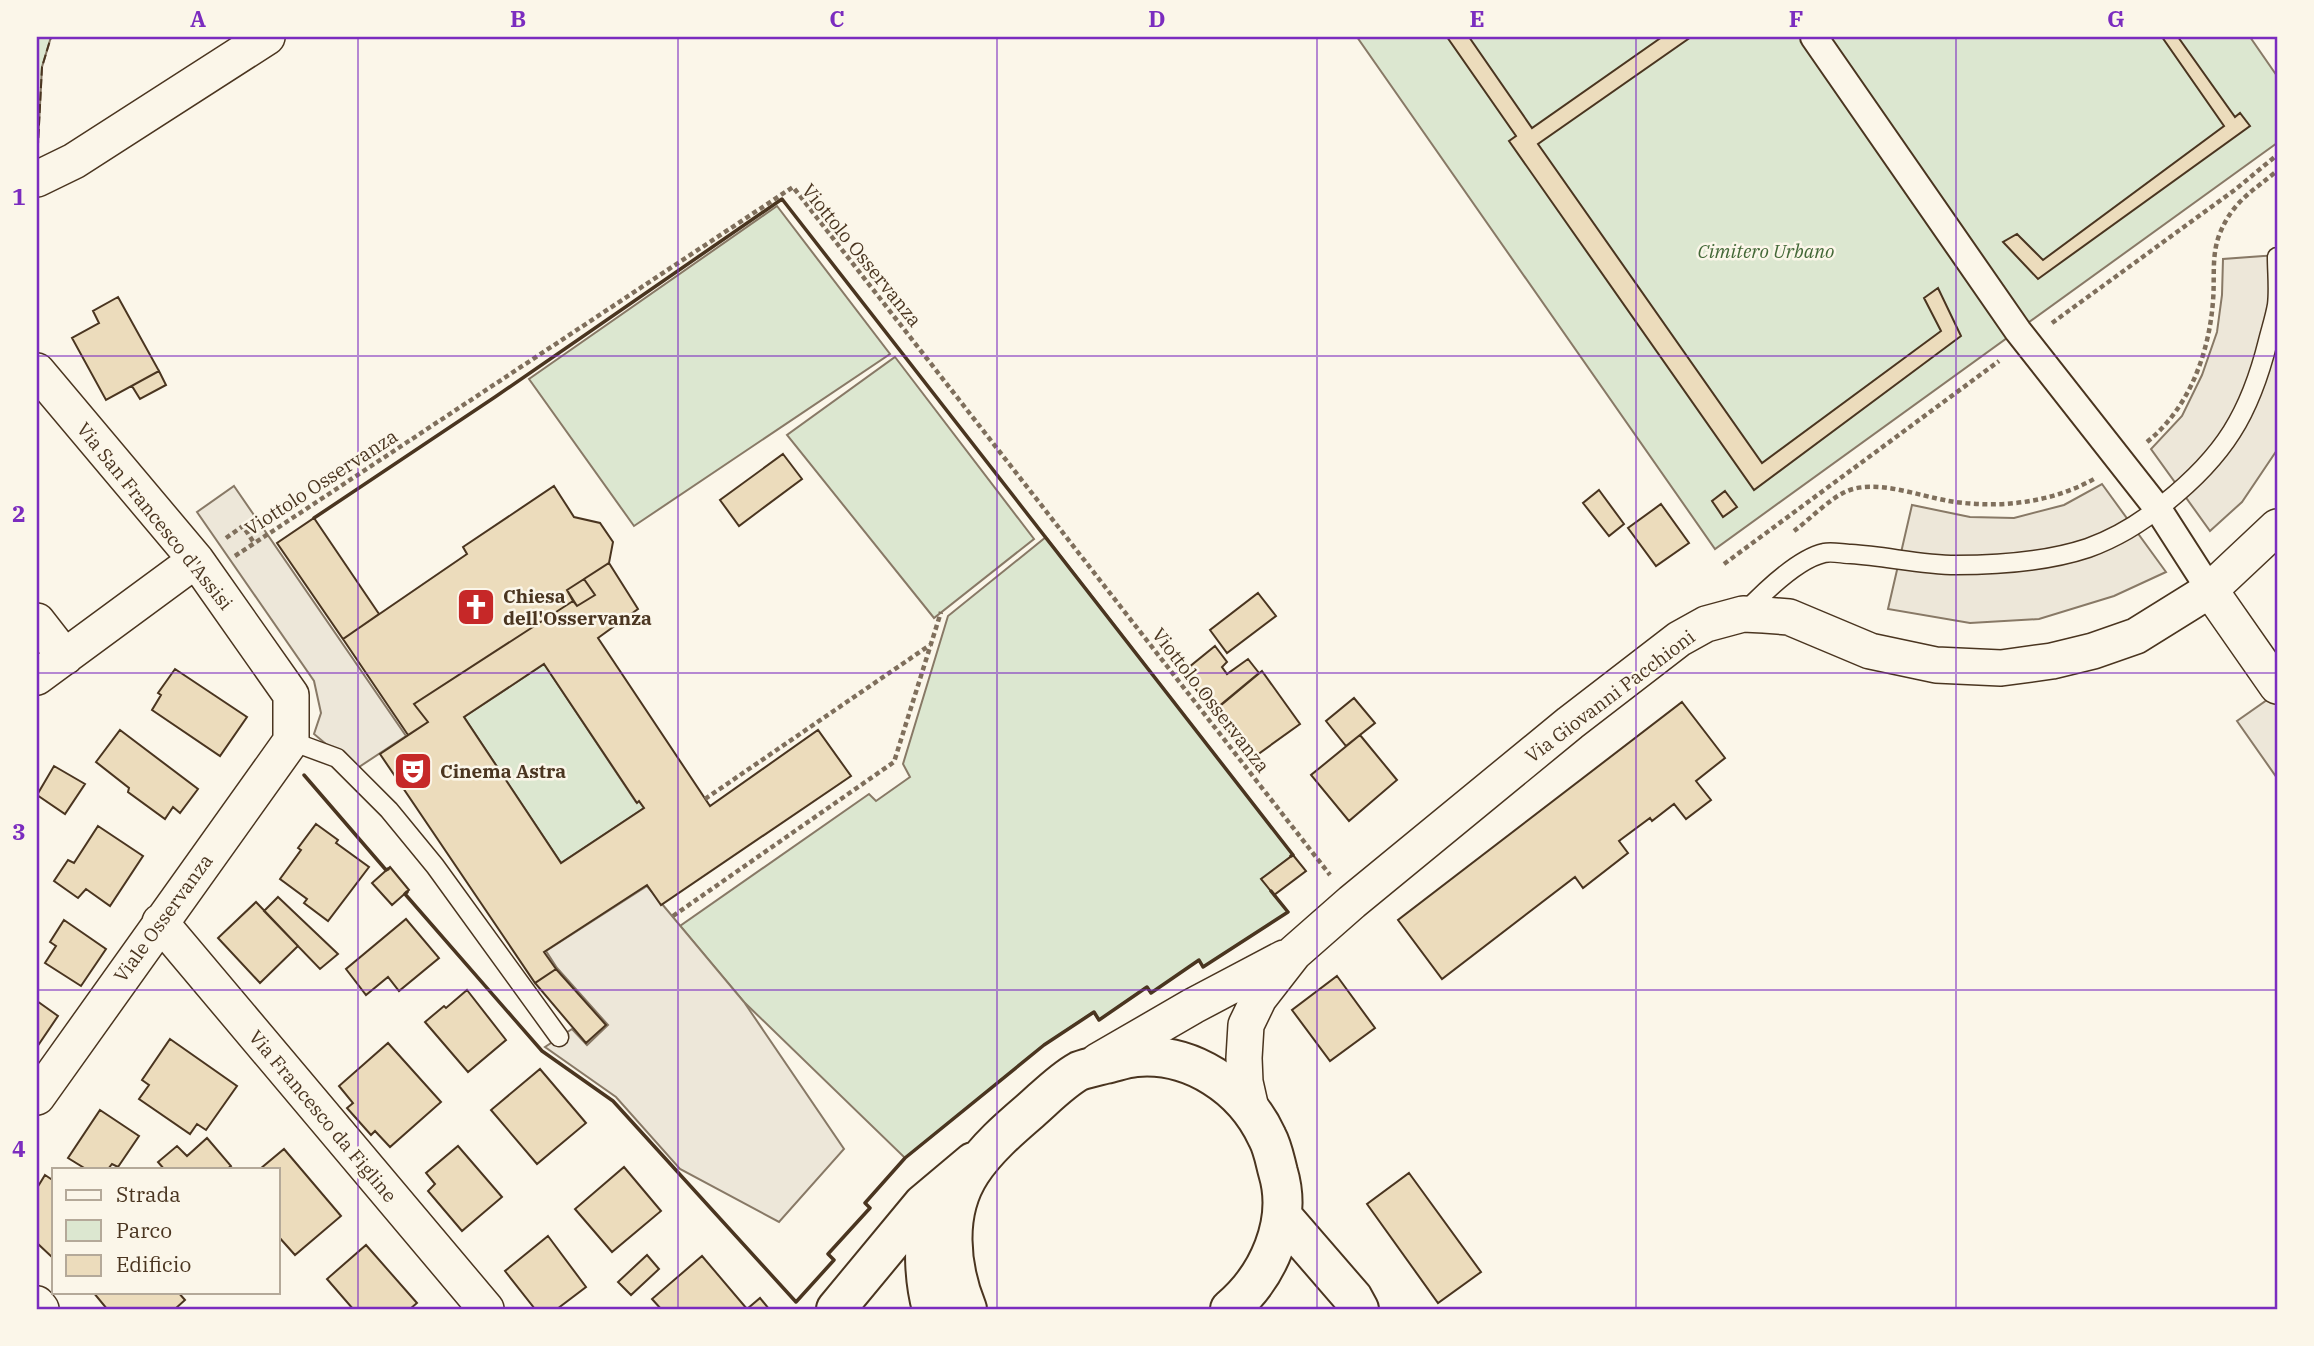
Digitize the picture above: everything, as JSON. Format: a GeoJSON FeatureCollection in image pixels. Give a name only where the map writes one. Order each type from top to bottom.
{"type":"FeatureCollection","features":[{"type":"Feature","properties":{"kind":"street"},"geometry":{"type":"LineString","coordinates":[[37,178],[74,161],[267,37]]}},
{"type":"Feature","properties":{"kind":"street"},"geometry":{"type":"LineString","coordinates":[[1814,37],[2018,331],[2158,509],[2277,686]]}},
{"type":"Feature","properties":{"kind":"street","name":"Via San Francesco d'Assisi"},"geometry":{"type":"LineString","coordinates":[[37,371],[202,568],[291,695],[291,741]]}},
{"type":"Feature","properties":{"kind":"street","name":"Via Giovanni Pacchioni"},"geometry":{"type":"LineString","coordinates":[[1252,1113],[1245,1082],[1246,1024],[1259,998],[1294,953],[1352,902],[1560,732],[1679,639],[1706,624],[1743,614],[1789,618],[1870,651],[1936,665],[2001,668],[2052,661],[2094,651],[2136,636],[2210,590],[2277,527]]}},
{"type":"Feature","properties":{"kind":"street"},"geometry":{"type":"LineString","coordinates":[[37,677],[202,568]]}},
{"type":"Feature","properties":{"kind":"street"},"geometry":{"type":"LineString","coordinates":[[37,621],[65,656]]}},
{"type":"Feature","properties":{"kind":"street","name":"Viale Osservanza"},"geometry":{"type":"LineString","coordinates":[[37,1097],[291,741]]}},
{"type":"Feature","properties":{"kind":"street","name":"Via Francesco da Figline"},"geometry":{"type":"LineString","coordinates":[[160,922],[486,1309]]}},
{"type":"Feature","properties":{"kind":"street","name":"Via Giovanni Pacchioni"},"geometry":{"type":"LineString","coordinates":[[1080,1071],[1294,953]]}},
{"type":"Feature","properties":{"kind":"street"},"geometry":{"type":"LineString","coordinates":[[836,1309],[923,1204],[1054,1090],[1080,1071],[1135,1057],[1161,1057],[1215,1075],[1237,1094],[1268,1137],[1281,1182],[1282,1216],[1275,1246],[1264,1270],[1230,1309]]}},
{"type":"Feature","properties":{"kind":"street"},"geometry":{"type":"LineString","coordinates":[[967,1309],[957,1283],[953,1259],[956,1212],[970,1173],[988,1150]]}},
{"type":"Feature","properties":{"kind":"street"},"geometry":{"type":"LineString","coordinates":[[932,1309],[924,1271],[931,1223],[963,1191]]}},
{"type":"Feature","properties":{"kind":"street"},"geometry":{"type":"LineString","coordinates":[[1282,1216],[1353,1298],[1359,1309]]}},
{"type":"Feature","properties":{"kind":"street"},"geometry":{"type":"LineString","coordinates":[[37,1304],[41,1309]]}},
{"type":"Feature","properties":{"kind":"lane"},"geometry":{"type":"LineString","coordinates":[[1743,614],[1766,590],[1803,563],[1825,553],[1953,565],[2006,564],[2051,558],[2088,548],[2134,527],[2203,470],[2224,446],[2247,407],[2277,305],[2277,257]]}},
{"type":"Feature","properties":{"kind":"lane"},"geometry":{"type":"LineString","coordinates":[[291,741],[337,758],[388,810],[435,866],[559,1037]]}},
{"type":"Feature","properties":{"kind":"path"},"geometry":{"type":"LineString","coordinates":[[1790,534],[1846,492],[1881,486],[1951,501],[2005,505],[2078,488],[2123,462],[2160,432],[2189,391],[2206,348],[2213,300],[2214,256],[2221,231],[2239,200],[2277,171]]}},
{"type":"Feature","properties":{"kind":"path","name":"Viottolo Osservanza"},"geometry":{"type":"LineString","coordinates":[[202,568],[254,542],[793,187],[1333,879]]}},
{"type":"Feature","properties":{"kind":"path"},"geometry":{"type":"LineString","coordinates":[[673,916],[894,762],[942,612]]}},
{"type":"Feature","properties":{"kind":"path"},"geometry":{"type":"LineString","coordinates":[[705,799],[931,644]]}},
{"type":"Feature","properties":{"kind":"green space"},"geometry":{"type":"Polygon","coordinates":[[[37,37],[51,37],[42,67],[37,163],[37,37]]]}},
{"type":"Feature","properties":{"kind":"green space","name":"Cimitero Urbano"},"geometry":{"type":"Polygon","coordinates":[[[1357,37],[2250,37],[2277,76],[2277,143],[1715,549],[1357,37]]]}},
{"type":"Feature","properties":{"kind":"green space"},"geometry":{"type":"Polygon","coordinates":[[[777,206],[890,354],[634,526],[529,379],[777,206]]]}},
{"type":"Feature","properties":{"kind":"green space"},"geometry":{"type":"Polygon","coordinates":[[[895,357],[1034,539],[934,618],[787,435],[895,357]]]}},
{"type":"Feature","properties":{"kind":"green space"},"geometry":{"type":"Polygon","coordinates":[[[1046,537],[1293,855],[1262,879],[1288,912],[1203,967],[1199,960],[1151,993],[1146,987],[1099,1020],[1093,1012],[1044,1045],[905,1158],[744,1002],[680,926],[869,794],[876,801],[910,777],[903,764],[948,616],[1046,537]]]}},
{"type":"Feature","properties":{"kind":"green space"},"geometry":{"type":"Polygon","coordinates":[[[544,664],[636,802],[639,801],[644,808],[561,863],[464,717],[544,664]]]}},
{"type":"Feature","properties":{"kind":"shaded area"},"geometry":{"type":"Polygon","coordinates":[[[2277,255],[2277,450],[2242,502],[2210,531],[2151,449],[2182,416],[2202,375],[2217,332],[2223,259],[2277,255]]]}},
{"type":"Feature","properties":{"kind":"shaded area"},"geometry":{"type":"Polygon","coordinates":[[[2102,484],[2166,572],[2114,596],[2039,619],[1970,623],[1888,609],[1912,505],[1970,517],[2014,518],[2064,505],[2102,484]]]}},
{"type":"Feature","properties":{"kind":"shaded area"},"geometry":{"type":"Polygon","coordinates":[[[234,486],[406,736],[356,769],[314,734],[321,713],[314,681],[197,512],[234,486]]]}},
{"type":"Feature","properties":{"kind":"shaded area"},"geometry":{"type":"Polygon","coordinates":[[[2277,693],[2277,778],[2237,721],[2277,693]]]}},
{"type":"Feature","properties":{"kind":"shaded area"},"geometry":{"type":"Polygon","coordinates":[[[647,886],[744,1002],[844,1149],[779,1222],[680,1169],[616,1097],[545,1047],[572,1029],[587,1045],[608,1025],[557,968],[546,951],[647,886]]]}},
{"type":"Feature","properties":{"kind":"building"},"geometry":{"type":"Polygon","coordinates":[[[1447,37],[1469,37],[1532,128],[1662,37],[1691,37],[1538,144],[1762,463],[1941,331],[1924,298],[1938,288],[1961,336],[1754,490],[1509,141],[1516,136],[1447,37]]]}},
{"type":"Feature","properties":{"kind":"building"},"geometry":{"type":"Polygon","coordinates":[[[2162,37],[2178,37],[2235,117],[2240,113],[2250,126],[2038,279],[2003,242],[2017,234],[2043,260],[2224,126],[2162,37]]]}},
{"type":"Feature","properties":{"kind":"building"},"geometry":{"type":"Polygon","coordinates":[[[118,297],[159,371],[106,400],[72,338],[99,323],[93,311],[118,297]]]}},
{"type":"Feature","properties":{"kind":"building"},"geometry":{"type":"Polygon","coordinates":[[[159,371],[166,385],[140,399],[132,386],[159,371]]]}},
{"type":"Feature","properties":{"kind":"building"},"geometry":{"type":"Polygon","coordinates":[[[783,454],[802,479],[739,526],[720,500],[783,454]]]}},
{"type":"Feature","properties":{"kind":"building","name":"Chiesa dell'Osservanza"},"geometry":{"type":"Polygon","coordinates":[[[554,486],[574,517],[600,523],[613,542],[609,563],[567,590],[573,601],[414,704],[428,722],[408,735],[343,639],[467,554],[463,547],[554,486]]]}},
{"type":"Feature","properties":{"kind":"building"},"geometry":{"type":"Polygon","coordinates":[[[1599,490],[1624,524],[1609,536],[1583,503],[1599,490]]]}},
{"type":"Feature","properties":{"kind":"building"},"geometry":{"type":"Polygon","coordinates":[[[1725,491],[1737,507],[1723,517],[1712,501],[1725,491]]]}},
{"type":"Feature","properties":{"kind":"building"},"geometry":{"type":"Polygon","coordinates":[[[1661,504],[1689,543],[1656,566],[1628,528],[1661,504]]]}},
{"type":"Feature","properties":{"kind":"building"},"geometry":{"type":"Polygon","coordinates":[[[314,518],[379,614],[343,639],[277,543],[314,518]]]}},
{"type":"Feature","properties":{"kind":"building"},"geometry":{"type":"Polygon","coordinates":[[[609,563],[638,609],[598,638],[710,806],[818,730],[851,776],[661,905],[647,885],[544,952],[556,969],[535,983],[380,754],[428,722],[414,704],[573,601],[577,606],[595,595],[584,579],[609,563]],[[544,664],[464,717],[561,863],[644,808],[639,801],[637,803],[544,664]]]}},
{"type":"Feature","properties":{"kind":"building"},"geometry":{"type":"Polygon","coordinates":[[[584,579],[595,595],[577,606],[567,590],[584,579]]]}},
{"type":"Feature","properties":{"kind":"building"},"geometry":{"type":"Polygon","coordinates":[[[1258,593],[1276,616],[1227,653],[1210,630],[1258,593]]]}},
{"type":"Feature","properties":{"kind":"building"},"geometry":{"type":"Polygon","coordinates":[[[1215,646],[1227,662],[1222,667],[1227,674],[1248,659],[1259,673],[1218,707],[1207,691],[1201,696],[1183,672],[1215,646]]]}},
{"type":"Feature","properties":{"kind":"building"},"geometry":{"type":"Polygon","coordinates":[[[175,669],[247,717],[220,756],[152,710],[161,695],[158,693],[175,669]]]}},
{"type":"Feature","properties":{"kind":"building"},"geometry":{"type":"Polygon","coordinates":[[[1262,671],[1300,724],[1250,760],[1214,711],[1262,671]]]}},
{"type":"Feature","properties":{"kind":"building"},"geometry":{"type":"Polygon","coordinates":[[[1354,698],[1375,723],[1346,746],[1326,721],[1354,698]]]}},
{"type":"Feature","properties":{"kind":"building"},"geometry":{"type":"Polygon","coordinates":[[[1682,702],[1725,758],[1696,781],[1711,800],[1686,819],[1674,804],[1652,821],[1650,818],[1619,841],[1628,853],[1583,888],[1575,877],[1442,979],[1398,920],[1682,702]]]}},
{"type":"Feature","properties":{"kind":"building"},"geometry":{"type":"Polygon","coordinates":[[[120,730],[198,789],[180,813],[173,807],[165,819],[128,792],[129,788],[96,762],[120,730]]]}},
{"type":"Feature","properties":{"kind":"building"},"geometry":{"type":"Polygon","coordinates":[[[1360,735],[1397,780],[1349,821],[1311,775],[1360,735]]]}},
{"type":"Feature","properties":{"kind":"building"},"geometry":{"type":"Polygon","coordinates":[[[54,766],[85,784],[65,814],[37,795],[54,766]]]}},
{"type":"Feature","properties":{"kind":"building"},"geometry":{"type":"Polygon","coordinates":[[[316,824],[338,840],[336,843],[369,867],[328,921],[304,903],[307,899],[280,879],[316,824]]]}},
{"type":"Feature","properties":{"kind":"building"},"geometry":{"type":"Polygon","coordinates":[[[98,826],[143,856],[110,906],[86,889],[78,898],[54,881],[68,860],[74,863],[98,826]]]}},
{"type":"Feature","properties":{"kind":"building"},"geometry":{"type":"Polygon","coordinates":[[[1293,855],[1306,871],[1274,895],[1261,879],[1293,855]]]}},
{"type":"Feature","properties":{"kind":"building"},"geometry":{"type":"Polygon","coordinates":[[[390,867],[409,890],[392,905],[372,883],[390,867]]]}},
{"type":"Feature","properties":{"kind":"building"},"geometry":{"type":"Polygon","coordinates":[[[278,897],[338,954],[320,969],[264,911],[278,897]]]}},
{"type":"Feature","properties":{"kind":"building"},"geometry":{"type":"Polygon","coordinates":[[[256,902],[298,946],[260,983],[218,938],[256,902]]]}},
{"type":"Feature","properties":{"kind":"building"},"geometry":{"type":"Polygon","coordinates":[[[406,919],[439,958],[399,991],[388,977],[366,995],[346,969],[406,919]]]}},
{"type":"Feature","properties":{"kind":"building"},"geometry":{"type":"Polygon","coordinates":[[[64,920],[106,949],[81,986],[45,963],[56,946],[50,942],[64,920]]]}},
{"type":"Feature","properties":{"kind":"building"},"geometry":{"type":"Polygon","coordinates":[[[556,969],[606,1025],[586,1043],[535,983],[556,969]]]}},
{"type":"Feature","properties":{"kind":"building"},"geometry":{"type":"Polygon","coordinates":[[[1337,976],[1375,1028],[1330,1061],[1292,1010],[1337,976]]]}},
{"type":"Feature","properties":{"kind":"building"},"geometry":{"type":"Polygon","coordinates":[[[467,990],[506,1040],[468,1072],[425,1022],[467,990]]]}},
{"type":"Feature","properties":{"kind":"building"},"geometry":{"type":"Polygon","coordinates":[[[37,1001],[58,1016],[37,1047],[37,1001]]]}},
{"type":"Feature","properties":{"kind":"building"},"geometry":{"type":"Polygon","coordinates":[[[170,1039],[237,1086],[206,1130],[197,1124],[190,1134],[139,1099],[149,1085],[142,1080],[170,1039]]]}},
{"type":"Feature","properties":{"kind":"building"},"geometry":{"type":"Polygon","coordinates":[[[388,1043],[441,1102],[390,1147],[375,1131],[371,1135],[347,1108],[353,1103],[339,1086],[388,1043]]]}},
{"type":"Feature","properties":{"kind":"building"},"geometry":{"type":"Polygon","coordinates":[[[540,1069],[586,1123],[537,1164],[491,1110],[540,1069]]]}},
{"type":"Feature","properties":{"kind":"building"},"geometry":{"type":"Polygon","coordinates":[[[100,1110],[139,1136],[118,1167],[112,1164],[109,1168],[84,1168],[68,1158],[100,1110]]]}},
{"type":"Feature","properties":{"kind":"building"},"geometry":{"type":"Polygon","coordinates":[[[207,1138],[231,1166],[163,1168],[158,1162],[177,1146],[187,1156],[207,1138]]]}},
{"type":"Feature","properties":{"kind":"building"},"geometry":{"type":"Polygon","coordinates":[[[458,1146],[502,1197],[462,1231],[428,1191],[435,1184],[426,1173],[458,1146]]]}},
{"type":"Feature","properties":{"kind":"building"},"geometry":{"type":"Polygon","coordinates":[[[284,1149],[341,1216],[295,1255],[280,1238],[280,1168],[261,1168],[284,1149]]]}},
{"type":"Feature","properties":{"kind":"building"},"geometry":{"type":"Polygon","coordinates":[[[624,1167],[661,1211],[612,1252],[575,1209],[624,1167]]]}},
{"type":"Feature","properties":{"kind":"building"},"geometry":{"type":"Polygon","coordinates":[[[1409,1173],[1481,1272],[1438,1303],[1367,1204],[1409,1173]]]}},
{"type":"Feature","properties":{"kind":"building"},"geometry":{"type":"Polygon","coordinates":[[[45,1175],[52,1180],[52,1257],[37,1243],[37,1188],[45,1175]]]}},
{"type":"Feature","properties":{"kind":"building"},"geometry":{"type":"Polygon","coordinates":[[[548,1236],[586,1287],[557,1309],[535,1309],[505,1271],[548,1236]]]}},
{"type":"Feature","properties":{"kind":"building"},"geometry":{"type":"Polygon","coordinates":[[[366,1245],[417,1303],[410,1309],[353,1309],[327,1279],[366,1245]]]}},
{"type":"Feature","properties":{"kind":"building"},"geometry":{"type":"Polygon","coordinates":[[[647,1255],[659,1269],[631,1295],[618,1282],[647,1255]]]}},
{"type":"Feature","properties":{"kind":"building"},"geometry":{"type":"Polygon","coordinates":[[[702,1256],[747,1309],[661,1309],[652,1299],[702,1256]]]}},
{"type":"Feature","properties":{"kind":"building"},"geometry":{"type":"Polygon","coordinates":[[[95,1294],[180,1294],[185,1300],[175,1309],[107,1309],[95,1294]]]}},
{"type":"Feature","properties":{"kind":"building"},"geometry":{"type":"Polygon","coordinates":[[[760,1298],[769,1309],[747,1309],[760,1298]]]}},
{"type":"Feature","properties":{"kind":"fence"},"geometry":{"type":"LineString","coordinates":[[37,163],[42,67],[51,37]]}},
{"type":"Feature","properties":{"kind":"wall"},"geometry":{"type":"LineString","coordinates":[[314,518],[782,199],[1293,855],[1291,856]]}},
{"type":"Feature","properties":{"kind":"wall"},"geometry":{"type":"LineString","coordinates":[[304,775],[386,870],[388,869]]}},
{"type":"Feature","properties":{"kind":"wall"},"geometry":{"type":"LineString","coordinates":[[407,892],[405,894],[542,1051],[613,1101],[796,1302],[834,1260],[828,1254],[870,1208],[865,1203],[905,1158],[1044,1045],[1094,1012],[1099,1020],[1147,987],[1151,993],[1199,960],[1203,967],[1288,912],[1271,891]]}},
{"type":"Feature","properties":{"kind":"place","name":"Chiesa dell'Osservanza"},"geometry":{"type":"Point","coordinates":[476,607]}},
{"type":"Feature","properties":{"kind":"place","name":"Cinema Astra"},"geometry":{"type":"Point","coordinates":[413,771]}}]}
